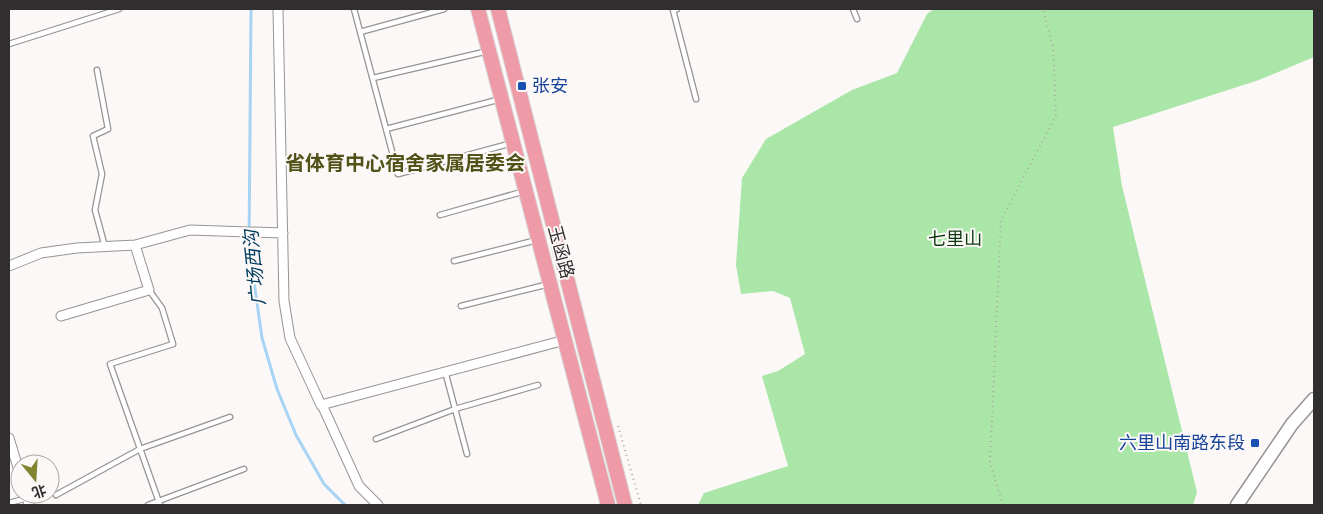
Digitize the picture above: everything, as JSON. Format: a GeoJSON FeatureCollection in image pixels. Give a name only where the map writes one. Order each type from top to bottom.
{"type":"FeatureCollection","features":[{"type":"Feature","properties":{"kind":"main road","name":"玉函路"},"geometry":{"type":"LineString","coordinates":[[478,9],[608,505]]}},
{"type":"Feature","properties":{"kind":"main road","name":"玉函路"},"geometry":{"type":"LineString","coordinates":[[498,9],[625,505]]}},
{"type":"Feature","properties":{"kind":"main road"},"geometry":{"type":"LineString","coordinates":[[1237,505],[1292,424],[1314,399]]}},
{"type":"Feature","properties":{"kind":"street"},"geometry":{"type":"LineString","coordinates":[[278,9],[284,301],[290,338],[321,404],[565,340]]}},
{"type":"Feature","properties":{"kind":"street"},"geometry":{"type":"LineString","coordinates":[[9,266],[41,253],[135,245],[190,230],[283,233]]}},
{"type":"Feature","properties":{"kind":"street"},"geometry":{"type":"LineString","coordinates":[[61,316],[149,290],[135,245]]}},
{"type":"Feature","properties":{"kind":"street"},"geometry":{"type":"LineString","coordinates":[[323,407],[359,486],[378,505]]}},
{"type":"Feature","properties":{"kind":"street"},"geometry":{"type":"LineString","coordinates":[[9,438],[14,454]]}},
{"type":"Feature","properties":{"kind":"lane"},"geometry":{"type":"LineString","coordinates":[[9,44],[119,9]]}},
{"type":"Feature","properties":{"kind":"lane"},"geometry":{"type":"LineString","coordinates":[[354,9],[398,174],[513,142]]}},
{"type":"Feature","properties":{"kind":"lane"},"geometry":{"type":"LineString","coordinates":[[360,32],[444,9]]}},
{"type":"Feature","properties":{"kind":"lane"},"geometry":{"type":"LineString","coordinates":[[677,9],[673,10],[696,99]]}},
{"type":"Feature","properties":{"kind":"lane"},"geometry":{"type":"LineString","coordinates":[[854,9],[857,19]]}},
{"type":"Feature","properties":{"kind":"lane"},"geometry":{"type":"LineString","coordinates":[[372,78],[489,51]]}},
{"type":"Feature","properties":{"kind":"lane"},"geometry":{"type":"LineString","coordinates":[[97,70],[108,129],[93,136],[102,174],[95,210],[104,247]]}},
{"type":"Feature","properties":{"kind":"lane"},"geometry":{"type":"LineString","coordinates":[[386,129],[502,99]]}},
{"type":"Feature","properties":{"kind":"lane"},"geometry":{"type":"LineString","coordinates":[[440,214],[526,191]]}},
{"type":"Feature","properties":{"kind":"lane"},"geometry":{"type":"LineString","coordinates":[[454,261],[539,240]]}},
{"type":"Feature","properties":{"kind":"lane"},"geometry":{"type":"LineString","coordinates":[[461,306],[550,283]]}},
{"type":"Feature","properties":{"kind":"lane"},"geometry":{"type":"LineString","coordinates":[[149,290],[162,308],[173,344],[110,364],[159,503]]}},
{"type":"Feature","properties":{"kind":"lane"},"geometry":{"type":"LineString","coordinates":[[445,372],[467,454]]}},
{"type":"Feature","properties":{"kind":"lane"},"geometry":{"type":"LineString","coordinates":[[376,439],[455,410],[538,385]]}},
{"type":"Feature","properties":{"kind":"lane"},"geometry":{"type":"LineString","coordinates":[[60,493],[140,449],[230,417]]}},
{"type":"Feature","properties":{"kind":"lane"},"geometry":{"type":"LineString","coordinates":[[148,505],[159,503],[244,468]]}},
{"type":"Feature","properties":{"kind":"path"},"geometry":{"type":"LineString","coordinates":[[1002,505],[990,462],[1001,220],[1056,116],[1053,47],[1043,9]]}},
{"type":"Feature","properties":{"kind":"green space","name":"七里山"},"geometry":{"type":"Polygon","coordinates":[[[934,9],[1314,9],[1314,57],[1259,80],[1113,127],[1122,186],[1197,492],[1193,505],[698,505],[704,493],[788,466],[762,376],[778,371],[805,354],[790,298],[773,291],[741,294],[736,265],[742,178],[766,139],[852,90],[897,73],[927,14],[934,9]]]}},
{"type":"Feature","properties":{"kind":"waterway","name":"广场西沟"},"geometry":{"type":"LineString","coordinates":[[251,9],[249,247],[262,338],[277,389],[296,435],[324,484],[345,505]]}},
{"type":"Feature","properties":{"kind":"place","name":"张安"},"geometry":{"type":"Point","coordinates":[522,86]}},
{"type":"Feature","properties":{"kind":"place","name":"六里山南路东段"},"geometry":{"type":"Point","coordinates":[1255,443]}},
{"type":"Feature","properties":{"kind":"district","name":"省体育中心宿舍家属居委会"},"geometry":{"type":"Point","coordinates":[405,163]}}]}
